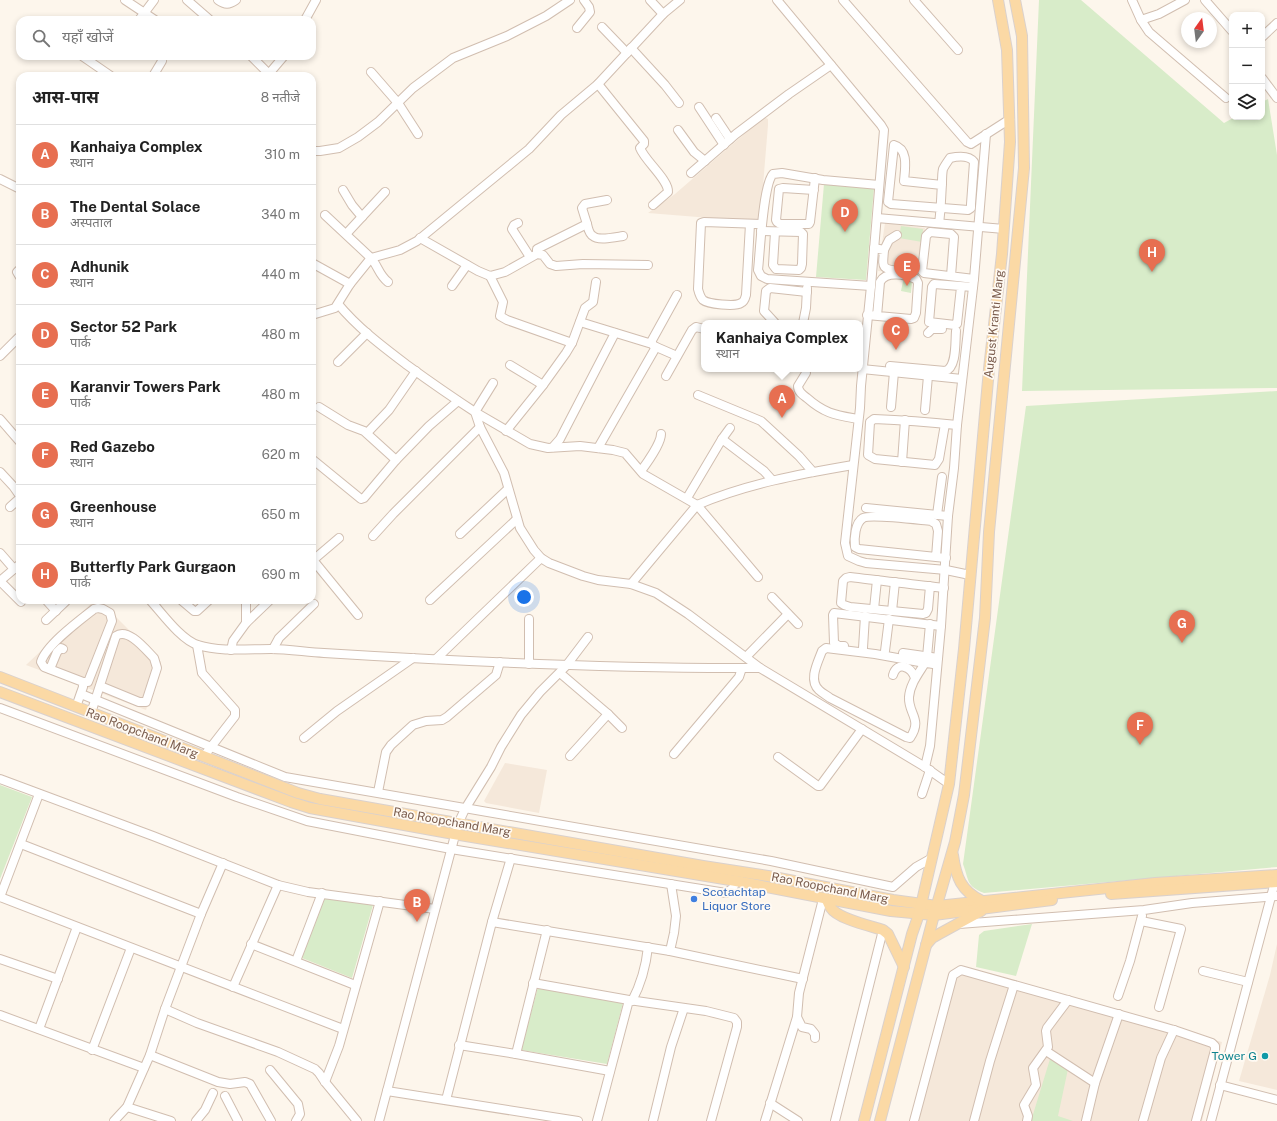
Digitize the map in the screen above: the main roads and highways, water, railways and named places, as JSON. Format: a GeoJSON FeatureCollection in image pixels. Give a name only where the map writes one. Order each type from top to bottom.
{"type":"FeatureCollection","features":[{"type":"Feature","properties":{"kind":"main road","name":"August Kranti Marg"},"geometry":{"type":"LineString","coordinates":[[864,1121],[920,909],[949,784],[964,649],[966,615],[1004,229],[1010,142],[1007,50],[998,0]]}},
{"type":"Feature","properties":{"kind":"main road","name":"August Kranti Marg"},"geometry":{"type":"LineString","coordinates":[[880,1121],[935,910],[952,851],[964,796],[985,618],[989,532],[1024,168],[1022,36],[1015,0]]}},
{"type":"Feature","properties":{"kind":"main road"},"geometry":{"type":"LineString","coordinates":[[986,406],[1002,408]]}},
{"type":"Feature","properties":{"kind":"main road"},"geometry":{"type":"LineString","coordinates":[[966,615],[985,618]]}},
{"type":"Feature","properties":{"kind":"main road"},"geometry":{"type":"LineString","coordinates":[[964,649],[981,651]]}},
{"type":"Feature","properties":{"kind":"main road","name":"Rao Roopchand Marg"},"geometry":{"type":"LineString","coordinates":[[0,677],[298,793],[320,799],[458,824],[768,876],[878,897],[920,909]]}},
{"type":"Feature","properties":{"kind":"main road","name":"Rao Roopchand Marg"},"geometry":{"type":"LineString","coordinates":[[0,692],[310,808],[454,834],[736,881],[890,911],[920,909]]}},
{"type":"Feature","properties":{"kind":"main road"},"geometry":{"type":"LineString","coordinates":[[952,851],[956,871],[962,885],[973,897],[984,904]]}},
{"type":"Feature","properties":{"kind":"main road"},"geometry":{"type":"LineString","coordinates":[[920,909],[935,910],[984,904],[1276,879]]}},
{"type":"Feature","properties":{"kind":"main road"},"geometry":{"type":"LineString","coordinates":[[825,899],[831,909],[844,917],[884,930],[891,939],[904,967]]}},
{"type":"Feature","properties":{"kind":"main road"},"geometry":{"type":"LineString","coordinates":[[926,946],[932,938],[959,924],[984,904]]}},
{"type":"Feature","properties":{"kind":"place","name":"Sector 52 Park"},"geometry":{"type":"Point","coordinates":[845,232]}},
{"type":"Feature","properties":{"kind":"place","name":"Butterfly Park Gurgaon"},"geometry":{"type":"Point","coordinates":[1152,272]}},
{"type":"Feature","properties":{"kind":"place","name":"Karanvir Towers Park"},"geometry":{"type":"Point","coordinates":[907,286]}},
{"type":"Feature","properties":{"kind":"place","name":"Adhunik"},"geometry":{"type":"Point","coordinates":[896,350]}},
{"type":"Feature","properties":{"kind":"place","name":"Kanhaiya Complex"},"geometry":{"type":"Point","coordinates":[782,418]}},
{"type":"Feature","properties":{"kind":"place","name":"Greenhouse"},"geometry":{"type":"Point","coordinates":[1182,643]}},
{"type":"Feature","properties":{"kind":"place","name":"Red Gazebo"},"geometry":{"type":"Point","coordinates":[1140,745]}},
{"type":"Feature","properties":{"kind":"place","name":"Scotachtap Liquor Store"},"geometry":{"type":"Point","coordinates":[694,899]}},
{"type":"Feature","properties":{"kind":"place","name":"The Dental Solace"},"geometry":{"type":"Point","coordinates":[417,922]}},
{"type":"Feature","properties":{"kind":"place","name":"Tower G"},"geometry":{"type":"Point","coordinates":[1265,1056]}}]}
